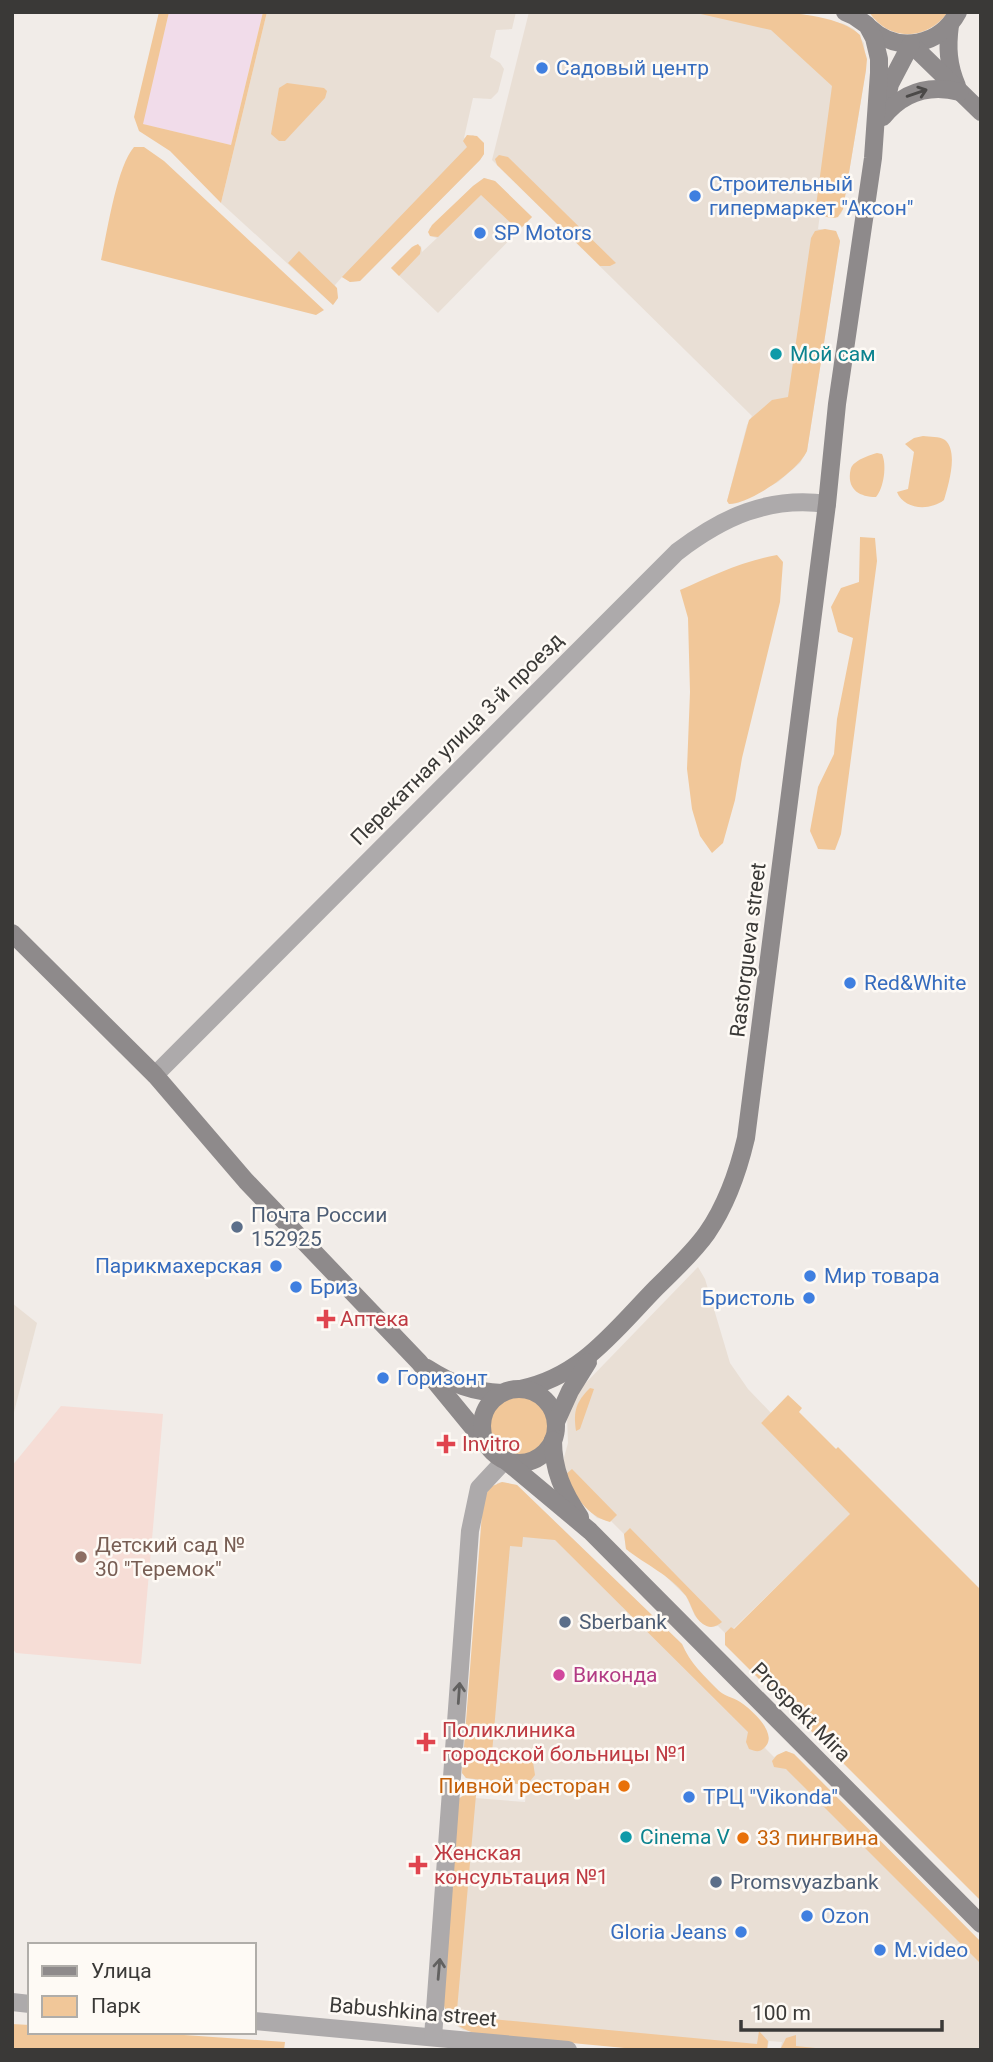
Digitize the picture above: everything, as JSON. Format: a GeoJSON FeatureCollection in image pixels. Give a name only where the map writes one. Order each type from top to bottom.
{"type":"FeatureCollection","features":[{"type":"Feature","properties":{"kind":"main road"},"geometry":{"type":"LineString","coordinates":[[845,12],[863,19],[878,34],[890,41],[911,44],[932,38],[954,19]]}},
{"type":"Feature","properties":{"kind":"main road"},"geometry":{"type":"LineString","coordinates":[[863,19],[874,38],[879,59],[873,155]]}},
{"type":"Feature","properties":{"kind":"main road"},"geometry":{"type":"LineString","coordinates":[[954,19],[948,55],[952,75],[960,92]]}},
{"type":"Feature","properties":{"kind":"main road"},"geometry":{"type":"LineString","coordinates":[[911,44],[981,112]]}},
{"type":"Feature","properties":{"kind":"main road"},"geometry":{"type":"LineString","coordinates":[[873,155],[890,84],[911,44]]}},
{"type":"Feature","properties":{"kind":"main road"},"geometry":{"type":"LineString","coordinates":[[882,119],[900,100],[919,90],[934,88],[960,92]]}},
{"type":"Feature","properties":{"kind":"main road","name":"Rastorgueva street"},"geometry":{"type":"LineString","coordinates":[[596,1350],[707,1234],[728,1195],[738,1169],[753,1093],[827,504],[837,404],[873,155]]}},
{"type":"Feature","properties":{"kind":"main road"},"geometry":{"type":"LineString","coordinates":[[12,933],[155,1075],[246,1181],[419,1362],[439,1390],[488,1446],[505,1460],[518,1463],[536,1459],[543,1454],[570,1391],[596,1350]]}},
{"type":"Feature","properties":{"kind":"main road"},"geometry":{"type":"LineString","coordinates":[[488,1446],[482,1421],[489,1404],[511,1391],[552,1381],[596,1350]]}},
{"type":"Feature","properties":{"kind":"main road"},"geometry":{"type":"LineString","coordinates":[[419,1362],[458,1386],[537,1393],[550,1405],[554,1431]]}},
{"type":"Feature","properties":{"kind":"main road","name":"Prospekt Mira"},"geometry":{"type":"LineString","coordinates":[[554,1431],[553,1456],[561,1485],[590,1531]]}},
{"type":"Feature","properties":{"kind":"main road","name":"Prospekt Mira"},"geometry":{"type":"LineString","coordinates":[[505,1460],[590,1531],[981,1924]]}},
{"type":"Feature","properties":{"kind":"street","name":"Перекатная улица 3-й проезд"},"geometry":{"type":"LineString","coordinates":[[155,1075],[670,558],[703,533],[745,512],[794,501],[827,504]]}},
{"type":"Feature","properties":{"kind":"street"},"geometry":{"type":"LineString","coordinates":[[433,2037],[470,1531],[479,1488],[505,1460]]}},
{"type":"Feature","properties":{"kind":"street","name":"Babushkina street"},"geometry":{"type":"LineString","coordinates":[[256,2021],[568,2050]]}},
{"type":"Feature","properties":{"kind":"shaded area"},"geometry":{"type":"Polygon","coordinates":[[[169,12],[263,12],[231,145],[142,124],[169,12]]]}},
{"type":"Feature","properties":{"kind":"shaded area"},"geometry":{"type":"Polygon","coordinates":[[[267,12],[516,12],[512,29],[496,30],[490,57],[504,69],[498,92],[491,99],[473,98],[464,138],[473,135],[484,143],[484,154],[360,281],[350,282],[342,277],[335,285],[338,298],[333,305],[221,203],[267,12]]]}},
{"type":"Feature","properties":{"kind":"shaded area"},"geometry":{"type":"Polygon","coordinates":[[[529,12],[793,12],[844,24],[854,29],[864,43],[866,70],[843,209],[841,214],[834,218],[820,214],[818,229],[836,231],[840,241],[807,451],[800,463],[778,482],[738,503],[729,504],[727,501],[747,425],[752,416],[492,160],[529,12]]]}},
{"type":"Feature","properties":{"kind":"shaded area"},"geometry":{"type":"Polygon","coordinates":[[[484,178],[495,181],[532,217],[438,313],[391,268],[415,245],[421,246],[422,252],[437,238],[430,236],[429,229],[484,178]]]}},
{"type":"Feature","properties":{"kind":"shaded area"},"geometry":{"type":"Polygon","coordinates":[[[698,1267],[705,1279],[730,1363],[748,1389],[771,1413],[761,1423],[851,1514],[733,1629],[731,1627],[725,1633],[718,1626],[703,1624],[695,1616],[686,1596],[659,1570],[626,1549],[624,1534],[611,1521],[597,1518],[572,1493],[563,1461],[568,1443],[567,1416],[576,1393],[698,1267]]]}},
{"type":"Feature","properties":{"kind":"shaded area"},"geometry":{"type":"Polygon","coordinates":[[[12,1303],[37,1323],[12,1420],[12,1303]]]}},
{"type":"Feature","properties":{"kind":"shaded area","name":"Детский сад № 30 \"Теремок\""},"geometry":{"type":"Polygon","coordinates":[[[61,1406],[163,1414],[141,1664],[16,1653],[12,1648],[12,1466],[61,1406]]]}},
{"type":"Feature","properties":{"kind":"shaded area"},"geometry":{"type":"Polygon","coordinates":[[[497,1483],[517,1485],[682,1644],[690,1661],[722,1694],[743,1704],[764,1725],[769,1738],[765,1748],[774,1757],[786,1751],[794,1754],[981,1942],[981,2050],[780,2050],[782,2042],[769,2041],[767,2050],[646,2050],[463,2030],[454,2024],[444,2007],[464,1795],[525,1802],[527,1785],[474,1780],[466,1778],[462,1773],[497,1483]]]}},
{"type":"Feature","properties":{"kind":"green space"},"geometry":{"type":"Polygon","coordinates":[[[755,11],[804,15],[846,25],[860,35],[867,59],[866,70],[843,209],[838,217],[824,216],[816,206],[832,86],[771,30],[692,12],[755,11]]]}},
{"type":"Feature","properties":{"kind":"green space"},"geometry":{"type":"Polygon","coordinates":[[[159,12],[169,12],[143,124],[231,145],[263,12],[267,12],[221,203],[170,151],[139,131],[134,117],[159,12]]]}},
{"type":"Feature","properties":{"kind":"green space"},"geometry":{"type":"Polygon","coordinates":[[[869,12],[948,12],[930,28],[908,34],[887,29],[869,12]]]}},
{"type":"Feature","properties":{"kind":"green space"},"geometry":{"type":"Polygon","coordinates":[[[287,83],[324,88],[327,91],[325,98],[285,141],[279,141],[271,134],[279,88],[287,83]]]}},
{"type":"Feature","properties":{"kind":"green space"},"geometry":{"type":"Polygon","coordinates":[[[467,135],[477,136],[484,143],[484,154],[480,160],[360,281],[350,282],[342,277],[467,147],[463,141],[467,135]]]}},
{"type":"Feature","properties":{"kind":"green space"},"geometry":{"type":"Polygon","coordinates":[[[134,147],[144,147],[164,161],[324,310],[316,315],[101,260],[118,184],[134,147]]]}},
{"type":"Feature","properties":{"kind":"green space"},"geometry":{"type":"Polygon","coordinates":[[[499,155],[508,157],[616,263],[600,266],[497,165],[495,159],[499,155]]]}},
{"type":"Feature","properties":{"kind":"green space"},"geometry":{"type":"Polygon","coordinates":[[[484,178],[495,181],[532,217],[522,227],[518,223],[514,226],[481,195],[438,237],[430,236],[428,232],[432,225],[484,178]]]}},
{"type":"Feature","properties":{"kind":"green space"},"geometry":{"type":"Polygon","coordinates":[[[815,231],[836,231],[840,241],[807,451],[794,468],[761,493],[729,504],[727,501],[749,420],[772,400],[788,397],[811,238],[815,231]]]}},
{"type":"Feature","properties":{"kind":"green space"},"geometry":{"type":"Polygon","coordinates":[[[418,244],[421,248],[420,254],[399,276],[391,268],[418,244]]]}},
{"type":"Feature","properties":{"kind":"green space"},"geometry":{"type":"Polygon","coordinates":[[[299,251],[337,288],[338,298],[333,305],[288,263],[299,251]]]}},
{"type":"Feature","properties":{"kind":"green space"},"geometry":{"type":"Polygon","coordinates":[[[923,436],[945,440],[949,445],[952,461],[944,500],[932,506],[918,507],[905,502],[897,492],[908,489],[914,452],[905,444],[923,436]]]}},
{"type":"Feature","properties":{"kind":"green space"},"geometry":{"type":"Polygon","coordinates":[[[877,453],[882,454],[884,459],[883,482],[876,497],[865,496],[851,484],[851,468],[860,460],[877,453]]]}},
{"type":"Feature","properties":{"kind":"green space"},"geometry":{"type":"Polygon","coordinates":[[[860,537],[875,538],[877,561],[841,834],[835,850],[818,849],[810,831],[818,787],[834,754],[837,719],[853,638],[838,632],[831,607],[841,588],[859,582],[860,537]]]}},
{"type":"Feature","properties":{"kind":"green space"},"geometry":{"type":"Polygon","coordinates":[[[777,555],[783,562],[780,602],[742,758],[735,800],[723,843],[712,853],[700,836],[692,809],[687,769],[690,692],[688,618],[680,590],[739,565],[777,555]]]}},
{"type":"Feature","properties":{"kind":"green space"},"geometry":{"type":"Polygon","coordinates":[[[590,1388],[594,1389],[580,1429],[576,1431],[577,1407],[590,1388]]]}},
{"type":"Feature","properties":{"kind":"green space"},"geometry":{"type":"Polygon","coordinates":[[[519,1394],[531,1396],[542,1403],[549,1414],[549,1438],[542,1449],[531,1456],[519,1458],[507,1456],[496,1449],[489,1438],[487,1426],[489,1414],[496,1403],[507,1396],[519,1394]]]}},
{"type":"Feature","properties":{"kind":"green space"},"geometry":{"type":"Polygon","coordinates":[[[788,1395],[802,1408],[799,1412],[836,1449],[838,1447],[981,1590],[981,1901],[725,1645],[725,1633],[731,1627],[734,1629],[850,1514],[761,1423],[788,1395]]]}},
{"type":"Feature","properties":{"kind":"green space"},"geometry":{"type":"Polygon","coordinates":[[[572,1469],[617,1515],[610,1522],[588,1510],[577,1497],[565,1475],[572,1469]]]}},
{"type":"Feature","properties":{"kind":"green space"},"geometry":{"type":"Polygon","coordinates":[[[502,1482],[517,1485],[682,1644],[693,1663],[719,1691],[753,1712],[767,1730],[768,1743],[764,1748],[759,1751],[749,1749],[746,1742],[748,1732],[555,1540],[523,1537],[522,1547],[510,1546],[492,1753],[528,1757],[533,1762],[535,1775],[527,1785],[466,1778],[462,1773],[483,1500],[490,1487],[502,1482]]]}},
{"type":"Feature","properties":{"kind":"green space"},"geometry":{"type":"Polygon","coordinates":[[[630,1528],[722,1622],[713,1627],[703,1624],[680,1589],[626,1549],[624,1534],[630,1528]]]}},
{"type":"Feature","properties":{"kind":"green space"},"geometry":{"type":"Polygon","coordinates":[[[786,1751],[794,1754],[981,1942],[981,1964],[786,1769],[774,1767],[772,1761],[786,1751]]]}},
{"type":"Feature","properties":{"kind":"green space"},"geometry":{"type":"Polygon","coordinates":[[[469,1794],[476,1795],[457,2010],[460,2016],[757,2044],[759,2031],[768,2041],[767,2050],[646,2050],[477,2034],[454,2022],[442,1999],[458,1799],[469,1794]]]}},
{"type":"Feature","properties":{"kind":"green space"},"geometry":{"type":"Polygon","coordinates":[[[12,2024],[28,2025],[28,2034],[170,2034],[285,2042],[284,2050],[12,2050],[12,2024]]]}},
{"type":"Feature","properties":{"kind":"green space"},"geometry":{"type":"Polygon","coordinates":[[[796,2035],[796,2046],[835,2050],[780,2050],[786,2038],[796,2035]]]}},
{"type":"Feature","properties":{"kind":"place","name":"Садовый центр"},"geometry":{"type":"Point","coordinates":[542,68]}},
{"type":"Feature","properties":{"kind":"place","name":"Строительный гипермаркет \"Аксон\""},"geometry":{"type":"Point","coordinates":[695,196]}},
{"type":"Feature","properties":{"kind":"place","name":"SP Motors"},"geometry":{"type":"Point","coordinates":[480,233]}},
{"type":"Feature","properties":{"kind":"place","name":"Мой сам"},"geometry":{"type":"Point","coordinates":[776,354]}},
{"type":"Feature","properties":{"kind":"place","name":"Red&White"},"geometry":{"type":"Point","coordinates":[850,983]}},
{"type":"Feature","properties":{"kind":"place","name":"Почта России 152925"},"geometry":{"type":"Point","coordinates":[237,1227]}},
{"type":"Feature","properties":{"kind":"place","name":"Парикмахерская"},"geometry":{"type":"Point","coordinates":[276,1266]}},
{"type":"Feature","properties":{"kind":"place","name":"Мир товара"},"geometry":{"type":"Point","coordinates":[810,1276]}},
{"type":"Feature","properties":{"kind":"place","name":"Бриз"},"geometry":{"type":"Point","coordinates":[296,1287]}},
{"type":"Feature","properties":{"kind":"place","name":"Бристоль"},"geometry":{"type":"Point","coordinates":[809,1298]}},
{"type":"Feature","properties":{"kind":"place","name":"Аптека"},"geometry":{"type":"Point","coordinates":[326,1319]}},
{"type":"Feature","properties":{"kind":"place","name":"Горизонт"},"geometry":{"type":"Point","coordinates":[383,1378]}},
{"type":"Feature","properties":{"kind":"place","name":"Invitro"},"geometry":{"type":"Point","coordinates":[446,1444]}},
{"type":"Feature","properties":{"kind":"place","name":"Детский сад № 30 \"Теремок\""},"geometry":{"type":"Point","coordinates":[81,1557]}},
{"type":"Feature","properties":{"kind":"place","name":"Sberbank"},"geometry":{"type":"Point","coordinates":[565,1622]}},
{"type":"Feature","properties":{"kind":"place","name":"Виконда"},"geometry":{"type":"Point","coordinates":[559,1675]}},
{"type":"Feature","properties":{"kind":"place","name":"Поликлиника городской больницы №1"},"geometry":{"type":"Point","coordinates":[426,1742]}},
{"type":"Feature","properties":{"kind":"place","name":"Пивной ресторан"},"geometry":{"type":"Point","coordinates":[624,1786]}},
{"type":"Feature","properties":{"kind":"place","name":"ТРЦ \"Vikonda\""},"geometry":{"type":"Point","coordinates":[689,1797]}},
{"type":"Feature","properties":{"kind":"place","name":"Cinema V"},"geometry":{"type":"Point","coordinates":[626,1837]}},
{"type":"Feature","properties":{"kind":"place","name":"33 пингвина"},"geometry":{"type":"Point","coordinates":[743,1838]}},
{"type":"Feature","properties":{"kind":"place","name":"Женская консультация №1"},"geometry":{"type":"Point","coordinates":[418,1865]}},
{"type":"Feature","properties":{"kind":"place","name":"Promsvyazbank"},"geometry":{"type":"Point","coordinates":[716,1882]}},
{"type":"Feature","properties":{"kind":"place","name":"Ozon"},"geometry":{"type":"Point","coordinates":[807,1916]}},
{"type":"Feature","properties":{"kind":"place","name":"Gloria Jeans"},"geometry":{"type":"Point","coordinates":[741,1932]}},
{"type":"Feature","properties":{"kind":"place","name":"M.video"},"geometry":{"type":"Point","coordinates":[880,1950]}}]}
